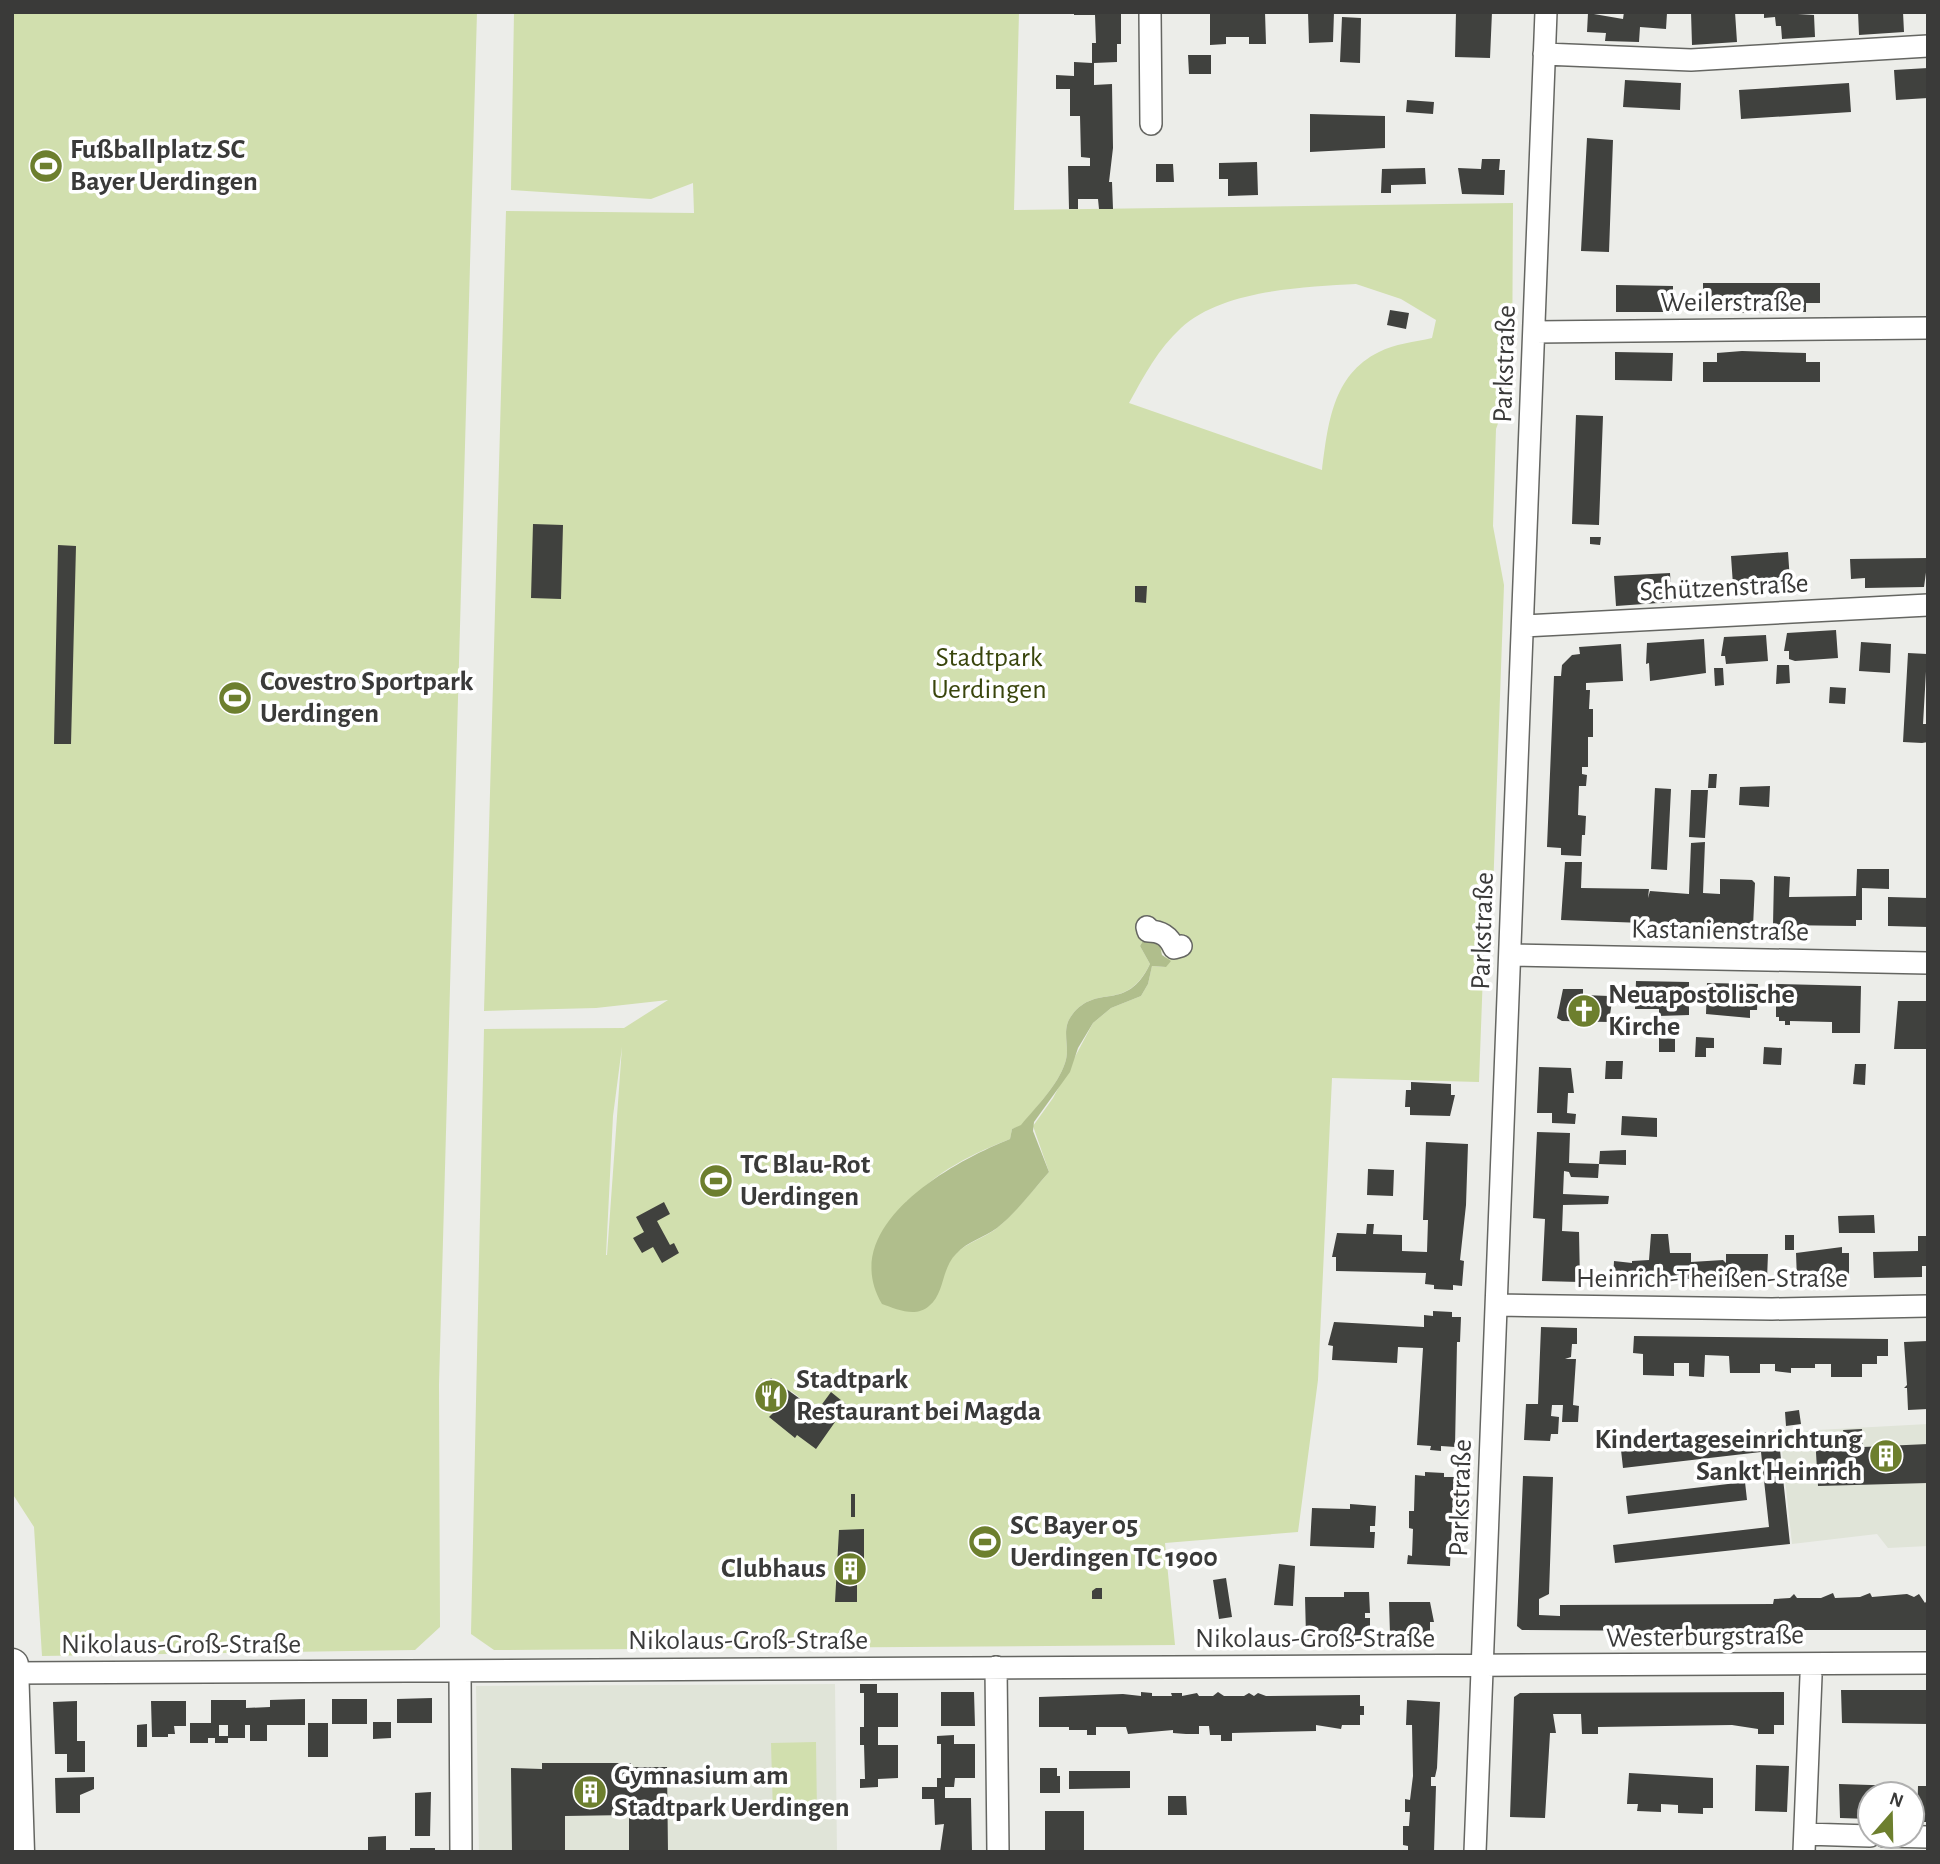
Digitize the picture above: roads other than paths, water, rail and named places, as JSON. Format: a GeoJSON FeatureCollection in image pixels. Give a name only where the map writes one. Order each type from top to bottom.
{"type":"FeatureCollection","features":[{"type":"Feature","properties":{"kind":"street"},"geometry":{"type":"LineString","coordinates":[[1150,12],[1151,124]]}},
{"type":"Feature","properties":{"kind":"street","name":"Parkstraße"},"geometry":{"type":"LineString","coordinates":[[1475,1852],[1546,12]]}},
{"type":"Feature","properties":{"kind":"street"},"geometry":{"type":"LineString","coordinates":[[1544,54],[1691,60],[1928,46]]}},
{"type":"Feature","properties":{"kind":"street","name":"Weilerstraße"},"geometry":{"type":"LineString","coordinates":[[1535,332],[1928,328]]}},
{"type":"Feature","properties":{"kind":"street","name":"Schützenstraße"},"geometry":{"type":"LineString","coordinates":[[1523,626],[1928,605]]}},
{"type":"Feature","properties":{"kind":"street"},"geometry":{"type":"LineString","coordinates":[[1147,928],[1148,931],[1165,935],[1174,948],[1181,946]]}},
{"type":"Feature","properties":{"kind":"street","name":"Kastanienstraße"},"geometry":{"type":"LineString","coordinates":[[1511,955],[1928,963]]}},
{"type":"Feature","properties":{"kind":"street","name":"Heinrich-Theißen-Straße"},"geometry":{"type":"LineString","coordinates":[[1497,1305],[1772,1309],[1928,1306]]}},
{"type":"Feature","properties":{"kind":"street","name":"Westerburgstraße"},"geometry":{"type":"LineString","coordinates":[[1483,1667],[1928,1663]]}},
{"type":"Feature","properties":{"kind":"street"},"geometry":{"type":"LineString","coordinates":[[996,1667],[998,1852]]}},
{"type":"Feature","properties":{"kind":"street","name":"Nikolaus-Groß-Straße"},"geometry":{"type":"LineString","coordinates":[[13,1671],[460,1672],[996,1667],[1483,1667]]}},
{"type":"Feature","properties":{"kind":"street"},"geometry":{"type":"LineString","coordinates":[[13,1671],[18,1852]]}},
{"type":"Feature","properties":{"kind":"street"},"geometry":{"type":"LineString","coordinates":[[460,1672],[461,1852]]}},
{"type":"Feature","properties":{"kind":"street"},"geometry":{"type":"LineString","coordinates":[[1811,1676],[1804,1843],[1856,1837]]}},
{"type":"Feature","properties":{"kind":"place","name":"Fußballplatz SC Bayer Uerdingen"},"geometry":{"type":"Point","coordinates":[46,166]}},
{"type":"Feature","properties":{"kind":"place","name":"Covestro Sportpark Uerdingen"},"geometry":{"type":"Point","coordinates":[235,698]}},
{"type":"Feature","properties":{"kind":"place","name":"Neuapostolische Kirche"},"geometry":{"type":"Point","coordinates":[1584,1011]}},
{"type":"Feature","properties":{"kind":"place","name":"TC Blau-Rot Uerdingen"},"geometry":{"type":"Point","coordinates":[716,1181]}},
{"type":"Feature","properties":{"kind":"place","name":"Stadtpark Restaurant bei Magda"},"geometry":{"type":"Point","coordinates":[771,1396]}},
{"type":"Feature","properties":{"kind":"place","name":"Kindertageseinrichtung Sankt Heinrich"},"geometry":{"type":"Point","coordinates":[1886,1456]}},
{"type":"Feature","properties":{"kind":"place","name":"SC Bayer 05 Uerdingen TC 1900"},"geometry":{"type":"Point","coordinates":[985,1542]}},
{"type":"Feature","properties":{"kind":"place","name":"Clubhaus"},"geometry":{"type":"Point","coordinates":[850,1569]}},
{"type":"Feature","properties":{"kind":"place","name":"Gymnasium am Stadtpark Uerdingen"},"geometry":{"type":"Point","coordinates":[590,1792]}},
{"type":"Feature","properties":{"kind":"park label","name":"Stadtpark Uerdingen"},"geometry":{"type":"Point","coordinates":[989,674]}}]}
